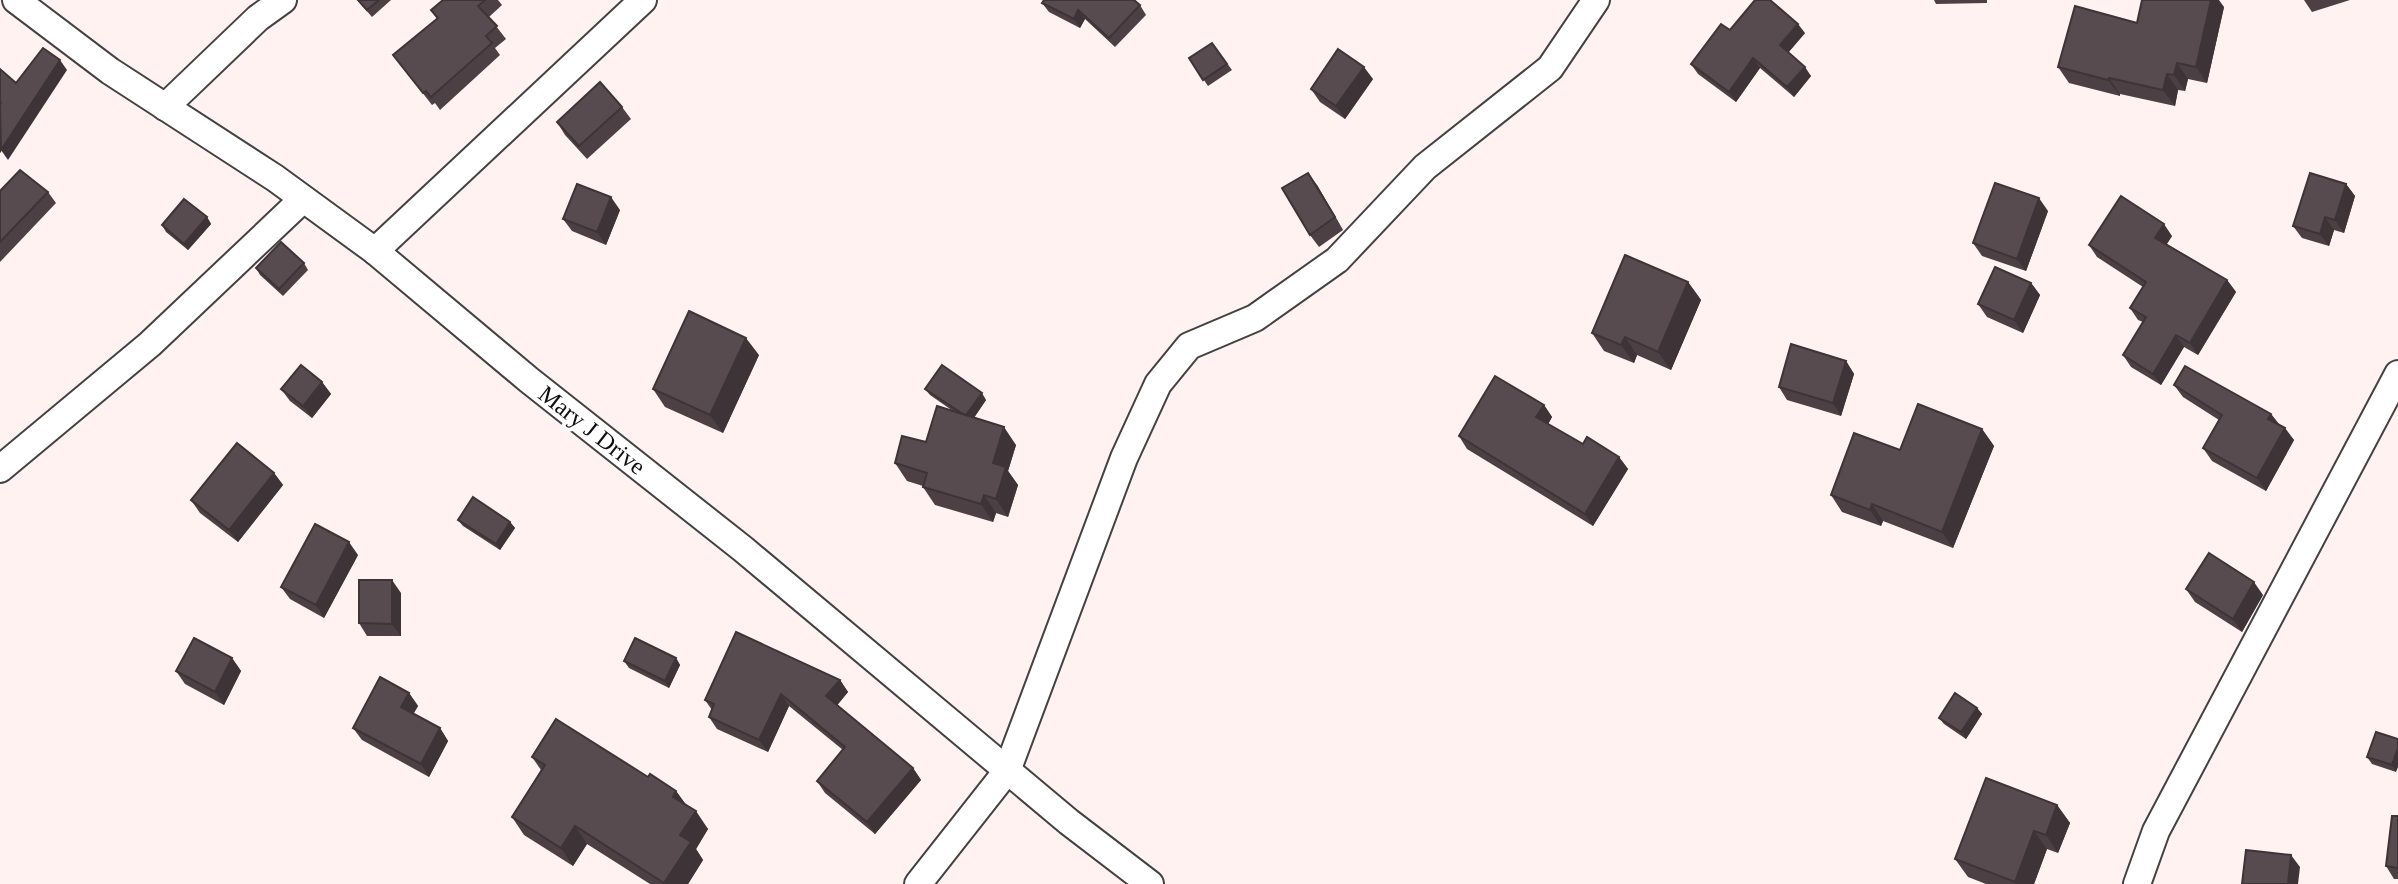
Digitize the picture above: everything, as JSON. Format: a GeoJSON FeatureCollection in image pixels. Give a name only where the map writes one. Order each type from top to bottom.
{"type":"FeatureCollection","features":[{"type":"Feature","properties":{"kind":"street","name":"Mary J Drive"},"geometry":{"type":"LineString","coordinates":[[16,0],[110,71],[303,199],[375,251],[529,380],[743,549],[1069,822],[1150,884]]}},
{"type":"Feature","properties":{"kind":"street"},"geometry":{"type":"LineString","coordinates":[[165,107],[258,18],[283,0]]}},
{"type":"Feature","properties":{"kind":"street"},"geometry":{"type":"LineString","coordinates":[[375,251],[643,0]]}},
{"type":"Feature","properties":{"kind":"street"},"geometry":{"type":"LineString","coordinates":[[918,884],[1007,771],[1124,458],[1158,384],[1189,346],[1255,318],[1337,260],[1425,167],[1550,68],[1596,0]]}},
{"type":"Feature","properties":{"kind":"street"},"geometry":{"type":"LineString","coordinates":[[0,469],[150,344],[303,199]]}},
{"type":"Feature","properties":{"kind":"street"},"geometry":{"type":"LineString","coordinates":[[2137,884],[2156,831],[2398,374]]}},
{"type":"Feature","properties":{"kind":"building"},"geometry":{"type":"Polygon","coordinates":[[[358,0],[379,0],[367,10],[358,0]]]}},
{"type":"Feature","properties":{"kind":"building"},"geometry":{"type":"Polygon","coordinates":[[[443,0],[485,0],[478,6],[497,26],[486,36],[492,43],[431,97],[426,91],[423,93],[393,55],[438,18],[431,10],[443,0]]]}},
{"type":"Feature","properties":{"kind":"building"},"geometry":{"type":"Polygon","coordinates":[[[1044,0],[1134,0],[1140,5],[1109,38],[1078,10],[1074,19],[1042,3],[1044,0]]]}},
{"type":"Feature","properties":{"kind":"building"},"geometry":{"type":"Polygon","coordinates":[[[1755,0],[1770,0],[1798,24],[1780,45],[1805,67],[1787,87],[1753,58],[1729,92],[1691,64],[1721,24],[1730,30],[1755,0]]]}},
{"type":"Feature","properties":{"kind":"building"},"geometry":{"type":"Polygon","coordinates":[[[2142,0],[2211,0],[2196,67],[2177,63],[2174,75],[2167,74],[2163,90],[2058,67],[2075,6],[2137,23],[2142,0]]]}},
{"type":"Feature","properties":{"kind":"building"},"geometry":{"type":"Polygon","coordinates":[[[1212,43],[1227,64],[1203,80],[1189,58],[1212,43]]]}},
{"type":"Feature","properties":{"kind":"building"},"geometry":{"type":"Polygon","coordinates":[[[43,48],[60,60],[1,150],[0,69],[16,83],[43,48]]]}},
{"type":"Feature","properties":{"kind":"building"},"geometry":{"type":"Polygon","coordinates":[[[1338,49],[1364,67],[1336,106],[1311,89],[1338,49]]]}},
{"type":"Feature","properties":{"kind":"building"},"geometry":{"type":"Polygon","coordinates":[[[600,82],[622,107],[579,146],[557,122],[600,82]]]}},
{"type":"Feature","properties":{"kind":"building"},"geometry":{"type":"Polygon","coordinates":[[[20,170],[48,192],[0,242],[0,191],[20,170]]]}},
{"type":"Feature","properties":{"kind":"building"},"geometry":{"type":"Polygon","coordinates":[[[1308,173],[1335,217],[1310,235],[1282,188],[1308,173]]]}},
{"type":"Feature","properties":{"kind":"building"},"geometry":{"type":"Polygon","coordinates":[[[2310,173],[2346,184],[2335,220],[2325,217],[2320,234],[2293,226],[2310,173]]]}},
{"type":"Feature","properties":{"kind":"building"},"geometry":{"type":"Polygon","coordinates":[[[1995,183],[2039,198],[2017,259],[1973,243],[1995,183]]]}},
{"type":"Feature","properties":{"kind":"building"},"geometry":{"type":"Polygon","coordinates":[[[577,184],[611,197],[597,232],[563,219],[577,184]]]}},
{"type":"Feature","properties":{"kind":"building"},"geometry":{"type":"Polygon","coordinates":[[[2121,196],[2164,224],[2155,238],[2227,280],[2190,343],[2176,335],[2153,374],[2123,355],[2146,317],[2130,308],[2146,282],[2089,245],[2121,196]]]}},
{"type":"Feature","properties":{"kind":"building"},"geometry":{"type":"Polygon","coordinates":[[[184,199],[207,217],[184,244],[162,225],[184,199]]]}},
{"type":"Feature","properties":{"kind":"building"},"geometry":{"type":"Polygon","coordinates":[[[281,242],[304,263],[279,289],[256,268],[281,242]]]}},
{"type":"Feature","properties":{"kind":"building"},"geometry":{"type":"Polygon","coordinates":[[[1625,255],[1688,282],[1658,352],[1625,337],[1621,345],[1592,333],[1625,255]]]}},
{"type":"Feature","properties":{"kind":"building"},"geometry":{"type":"Polygon","coordinates":[[[1995,267],[2031,283],[2014,320],[1978,304],[1995,267]]]}},
{"type":"Feature","properties":{"kind":"building"},"geometry":{"type":"Polygon","coordinates":[[[689,311],[746,338],[710,415],[653,389],[689,311]]]}},
{"type":"Feature","properties":{"kind":"building"},"geometry":{"type":"Polygon","coordinates":[[[1791,344],[1846,361],[1833,403],[1779,387],[1791,344]]]}},
{"type":"Feature","properties":{"kind":"building"},"geometry":{"type":"Polygon","coordinates":[[[301,365],[322,382],[303,406],[281,389],[301,365]]]}},
{"type":"Feature","properties":{"kind":"building"},"geometry":{"type":"Polygon","coordinates":[[[942,365],[982,393],[966,415],[925,389],[942,365]]]}},
{"type":"Feature","properties":{"kind":"building"},"geometry":{"type":"Polygon","coordinates":[[[2185,366],[2271,414],[2268,419],[2285,428],[2257,478],[2203,448],[2222,415],[2174,385],[2185,366]]]}},
{"type":"Feature","properties":{"kind":"building"},"geometry":{"type":"Polygon","coordinates":[[[1495,376],[1544,405],[1536,417],[1583,444],[1587,437],[1619,457],[1585,514],[1459,436],[1495,376]]]}},
{"type":"Feature","properties":{"kind":"building"},"geometry":{"type":"Polygon","coordinates":[[[1918,404],[1982,429],[1942,532],[1872,504],[1870,510],[1831,495],[1854,433],[1900,450],[1918,404]]]}},
{"type":"Feature","properties":{"kind":"building"},"geometry":{"type":"Polygon","coordinates":[[[937,406],[1004,427],[993,463],[1006,467],[996,499],[984,495],[981,504],[923,487],[927,473],[895,463],[902,436],[926,442],[937,406]]]}},
{"type":"Feature","properties":{"kind":"building"},"geometry":{"type":"Polygon","coordinates":[[[237,443],[274,473],[229,530],[191,500],[237,443]]]}},
{"type":"Feature","properties":{"kind":"building"},"geometry":{"type":"Polygon","coordinates":[[[473,497],[510,522],[496,544],[458,520],[473,497]]]}},
{"type":"Feature","properties":{"kind":"building"},"geometry":{"type":"Polygon","coordinates":[[[315,524],[349,542],[316,605],[281,587],[315,524]]]}},
{"type":"Feature","properties":{"kind":"building"},"geometry":{"type":"Polygon","coordinates":[[[2209,553],[2254,582],[2233,619],[2186,589],[2209,553]]]}},
{"type":"Feature","properties":{"kind":"building"},"geometry":{"type":"Polygon","coordinates":[[[359,580],[392,580],[392,624],[359,623],[359,580]]]}},
{"type":"Feature","properties":{"kind":"building"},"geometry":{"type":"Polygon","coordinates":[[[736,632],[840,680],[826,696],[913,768],[867,822],[817,781],[845,747],[781,694],[759,740],[709,717],[714,704],[705,700],[736,632]]]}},
{"type":"Feature","properties":{"kind":"building"},"geometry":{"type":"Polygon","coordinates":[[[194,638],[232,658],[215,692],[176,671],[194,638]]]}},
{"type":"Feature","properties":{"kind":"building"},"geometry":{"type":"Polygon","coordinates":[[[635,638],[676,658],[665,681],[624,661],[635,638]]]}},
{"type":"Feature","properties":{"kind":"building"},"geometry":{"type":"Polygon","coordinates":[[[380,677],[409,693],[401,707],[440,728],[421,764],[353,728],[380,677]]]}},
{"type":"Feature","properties":{"kind":"building"},"geometry":{"type":"Polygon","coordinates":[[[1955,693],[1977,708],[1961,732],[1939,718],[1955,693]]]}},
{"type":"Feature","properties":{"kind":"building"},"geometry":{"type":"Polygon","coordinates":[[[556,719],[648,777],[650,774],[676,791],[673,797],[696,811],[680,835],[691,842],[664,883],[575,826],[561,848],[512,817],[545,765],[532,757],[556,719]]]}},
{"type":"Feature","properties":{"kind":"building"},"geometry":{"type":"Polygon","coordinates":[[[2376,732],[2398,739],[2392,765],[2367,757],[2376,732]]]}},
{"type":"Feature","properties":{"kind":"building"},"geometry":{"type":"Polygon","coordinates":[[[1986,778],[2057,805],[2046,835],[2034,831],[2015,882],[1955,859],[1986,778]]]}},
{"type":"Feature","properties":{"kind":"building"},"geometry":{"type":"Polygon","coordinates":[[[2392,816],[2398,816],[2398,868],[2386,866],[2392,816]]]}},
{"type":"Feature","properties":{"kind":"building"},"geometry":{"type":"Polygon","coordinates":[[[2246,850],[2291,855],[2288,884],[2242,884],[2246,850]]]}}]}
